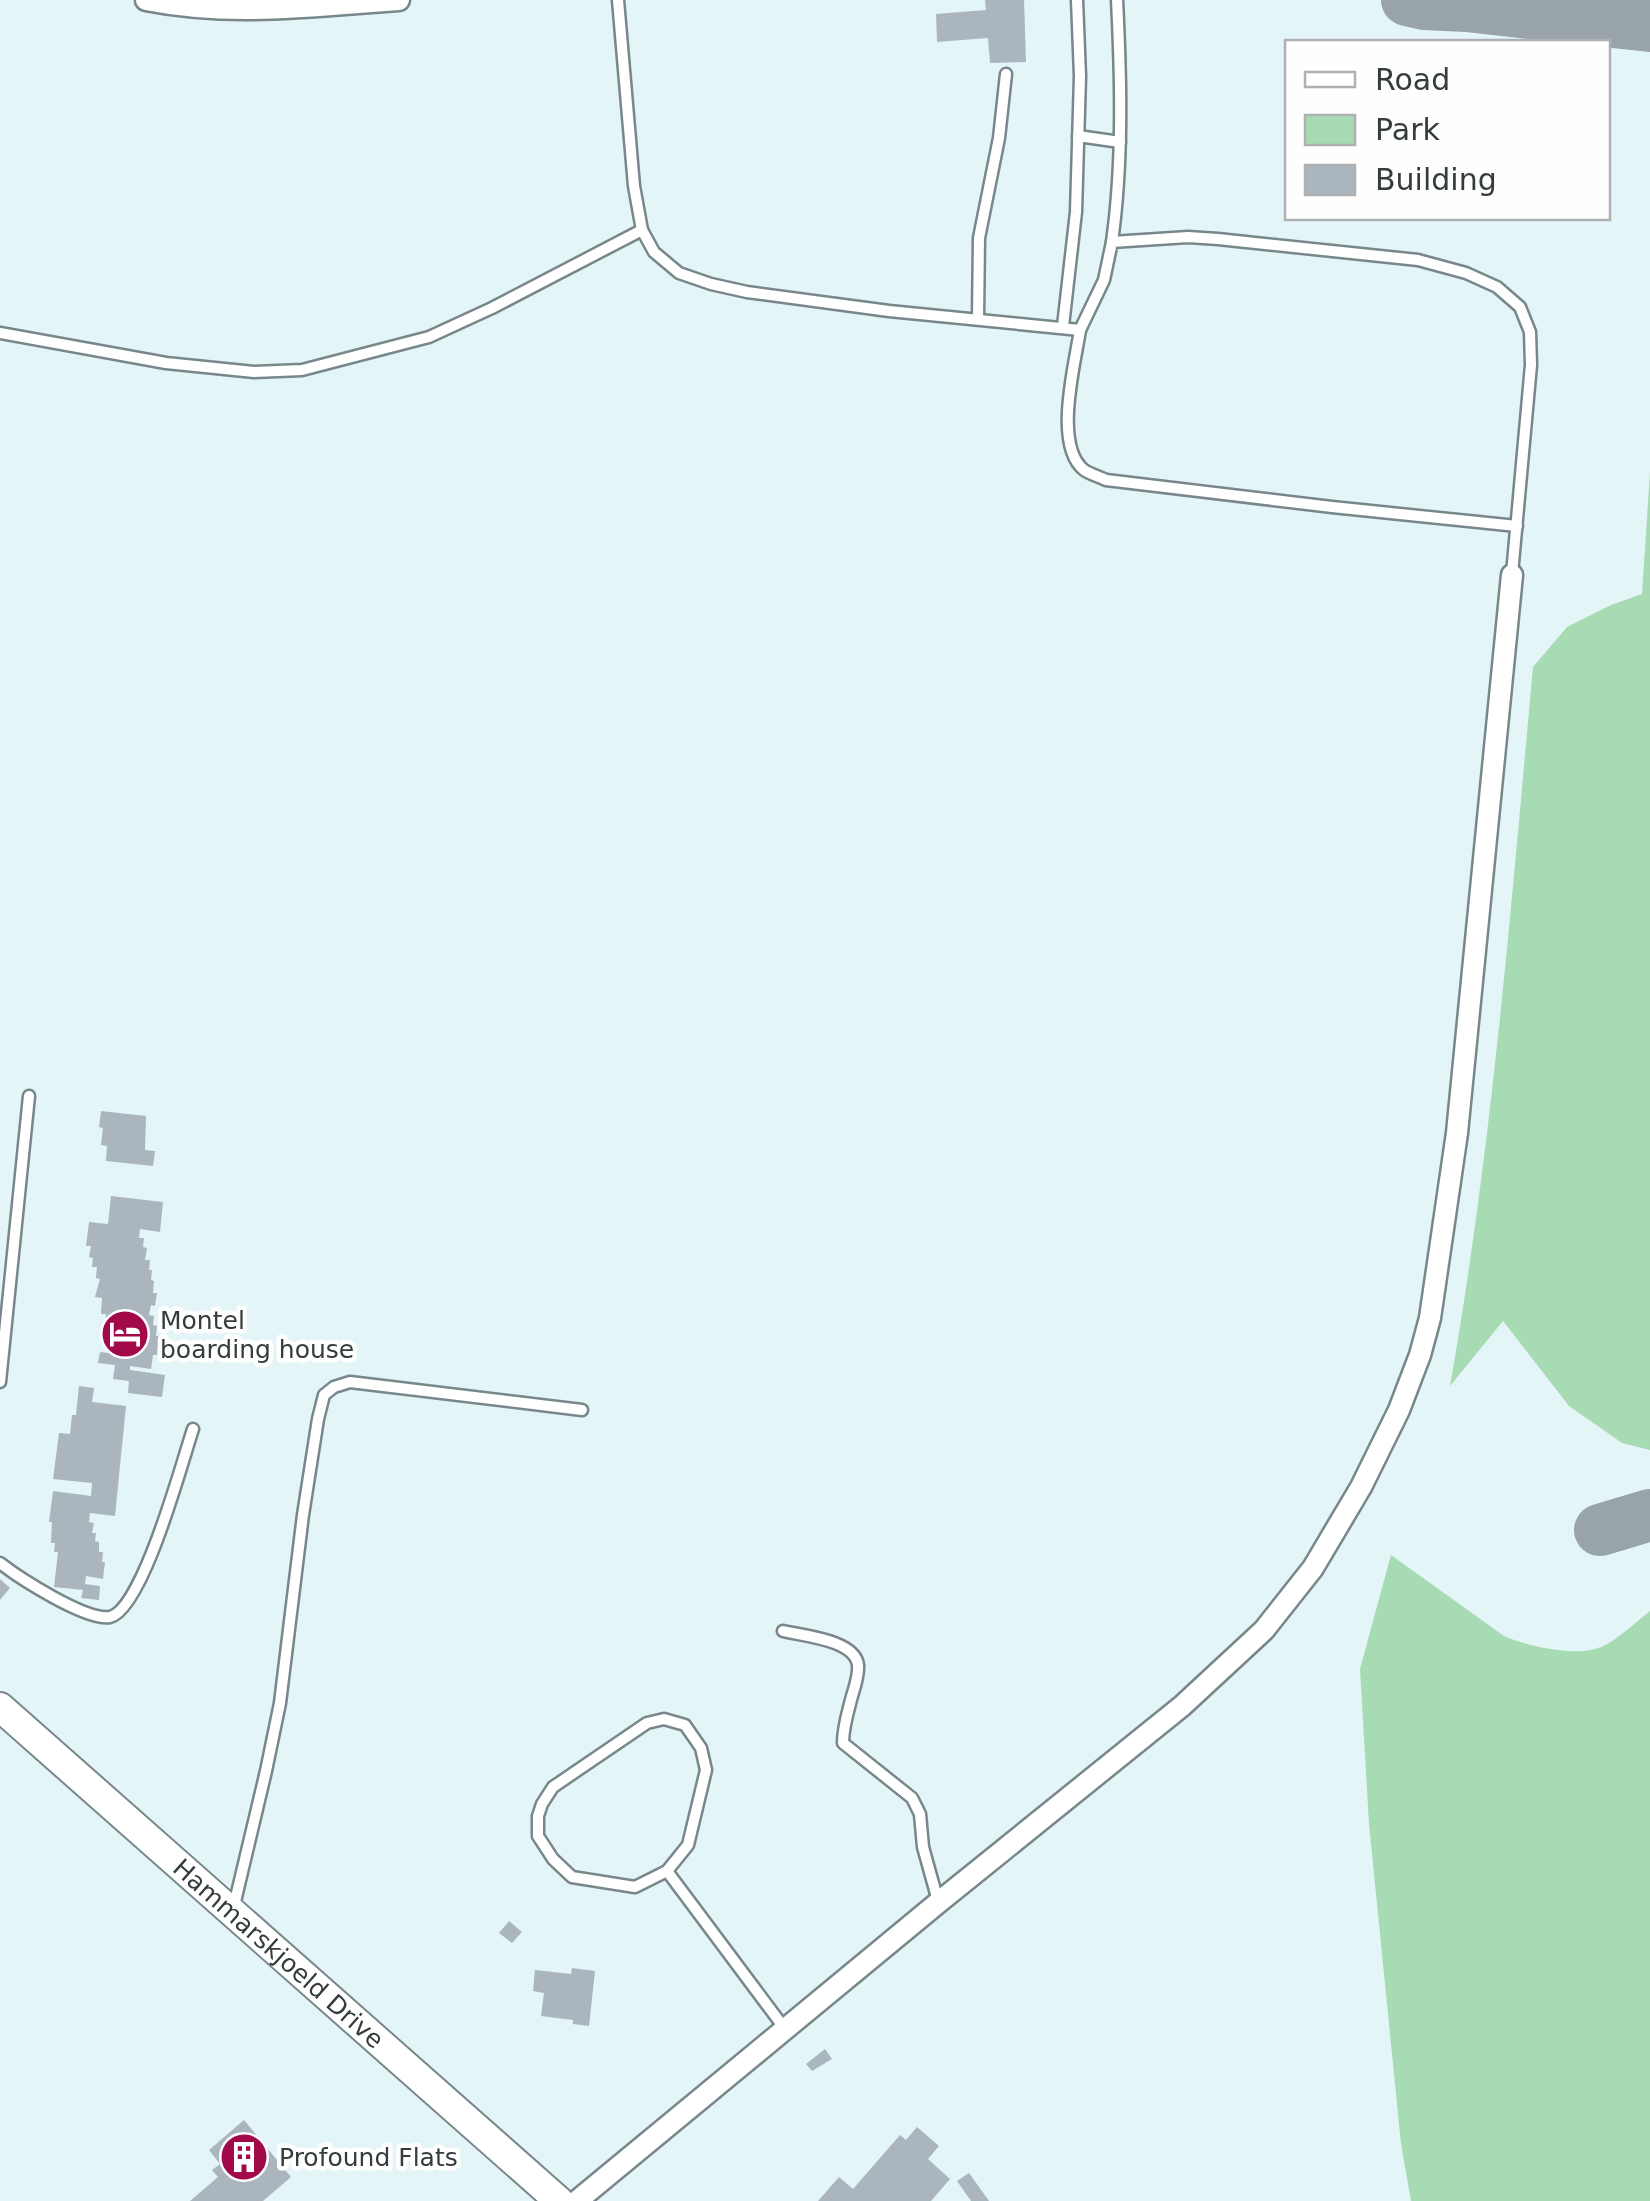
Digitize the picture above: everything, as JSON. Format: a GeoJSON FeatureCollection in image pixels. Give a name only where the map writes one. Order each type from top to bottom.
{"type":"FeatureCollection","features":[{"type":"Feature","properties":{"kind":"main road","name":"Hammarskjoeld Drive"},"geometry":{"type":"LineString","coordinates":[[0,1707],[559,2201]]}},
{"type":"Feature","properties":{"kind":"street"},"geometry":{"type":"LineString","coordinates":[[146,0],[181,7],[243,11],[399,0]]}},
{"type":"Feature","properties":{"kind":"street"},"geometry":{"type":"LineString","coordinates":[[576,2201],[1182,1706],[1264,1630],[1313,1568],[1361,1487],[1399,1410],[1430,1318],[1457,1132],[1512,575]]}},
{"type":"Feature","properties":{"kind":"lane"},"geometry":{"type":"LineString","coordinates":[[618,0],[634,186],[642,230],[654,252],[679,272],[747,292],[1080,330]]}},
{"type":"Feature","properties":{"kind":"lane"},"geometry":{"type":"LineString","coordinates":[[1063,326],[1076,212],[1080,76],[1076,0]]}},
{"type":"Feature","properties":{"kind":"lane"},"geometry":{"type":"LineString","coordinates":[[1116,0],[1120,142],[1116,216],[1104,280],[1080,330],[1067,411],[1070,449],[1083,469],[1106,480],[1517,526]]}},
{"type":"Feature","properties":{"kind":"lane"},"geometry":{"type":"LineString","coordinates":[[978,319],[980,238],[999,138],[1006,74]]}},
{"type":"Feature","properties":{"kind":"lane"},"geometry":{"type":"LineString","coordinates":[[1078,136],[1120,142]]}},
{"type":"Feature","properties":{"kind":"lane"},"geometry":{"type":"LineString","coordinates":[[0,333],[166,364],[254,372],[302,370],[429,337],[642,230]]}},
{"type":"Feature","properties":{"kind":"lane"},"geometry":{"type":"LineString","coordinates":[[1112,242],[1188,237],[1418,260],[1497,286],[1520,306],[1530,332],[1512,575]]}},
{"type":"Feature","properties":{"kind":"lane"},"geometry":{"type":"LineString","coordinates":[[0,1382],[28,1096]]}},
{"type":"Feature","properties":{"kind":"lane"},"geometry":{"type":"LineString","coordinates":[[232,1911],[280,1704],[303,1515],[324,1395],[350,1382],[582,1410]]}},
{"type":"Feature","properties":{"kind":"lane"},"geometry":{"type":"LineString","coordinates":[[0,1563],[44,1592],[91,1615],[109,1617],[119,1612],[134,1592],[161,1532],[192,1429]]}},
{"type":"Feature","properties":{"kind":"lane"},"geometry":{"type":"LineString","coordinates":[[783,1632],[841,1645],[858,1662],[857,1681],[843,1730],[844,1742],[912,1798],[920,1814],[922,1848],[939,1902]]}},
{"type":"Feature","properties":{"kind":"lane"},"geometry":{"type":"LineString","coordinates":[[664,1719],[685,1724],[701,1748],[706,1770],[688,1845],[667,1871],[635,1886],[572,1877],[553,1859],[538,1836],[538,1816],[553,1788],[646,1723],[664,1719]]}},
{"type":"Feature","properties":{"kind":"lane"},"geometry":{"type":"LineString","coordinates":[[667,1871],[785,2029]]}},
{"type":"Feature","properties":{"kind":"green space"},"geometry":{"type":"Polygon","coordinates":[[[1650,472],[1650,1450],[1622,1443],[1569,1406],[1503,1321],[1450,1386],[1489,1117],[1533,667],[1567,627],[1642,594],[1650,472]]]}},
{"type":"Feature","properties":{"kind":"green space"},"geometry":{"type":"Polygon","coordinates":[[[1391,1555],[1504,1636],[1537,1647],[1563,1651],[1598,1648],[1650,1611],[1650,2201],[1411,2201],[1401,2144],[1369,1824],[1360,1669],[1391,1555]]]}},
{"type":"Feature","properties":{"kind":"building"},"geometry":{"type":"Polygon","coordinates":[[[985,0],[1024,0],[1026,62],[990,63],[988,38],[937,42],[936,14],[986,10],[985,0]]]}},
{"type":"Feature","properties":{"kind":"building"},"geometry":{"type":"Polygon","coordinates":[[[101,1111],[146,1116],[145,1150],[155,1151],[153,1166],[106,1161],[107,1146],[101,1145],[103,1128],[99,1127],[101,1111]]]}},
{"type":"Feature","properties":{"kind":"building"},"geometry":{"type":"Polygon","coordinates":[[[111,1196],[163,1202],[160,1232],[140,1229],[139,1238],[144,1238],[145,1260],[150,1260],[153,1293],[157,1293],[149,1315],[154,1316],[153,1325],[157,1326],[159,1336],[157,1355],[153,1355],[151,1369],[130,1366],[130,1370],[165,1375],[162,1397],[128,1393],[129,1381],[113,1379],[115,1365],[98,1363],[100,1352],[108,1353],[109,1335],[105,1335],[106,1314],[101,1314],[102,1298],[95,1297],[100,1279],[96,1278],[97,1267],[92,1267],[93,1258],[89,1257],[91,1246],[86,1246],[89,1222],[108,1224],[111,1196]]]}},
{"type":"Feature","properties":{"kind":"building"},"geometry":{"type":"Polygon","coordinates":[[[79,1386],[94,1388],[92,1402],[126,1406],[115,1516],[90,1513],[92,1533],[96,1533],[95,1541],[99,1542],[105,1562],[103,1579],[86,1576],[85,1584],[100,1586],[99,1600],[81,1598],[83,1590],[54,1587],[58,1552],[54,1552],[55,1543],[51,1543],[49,1522],[53,1491],[91,1496],[92,1483],[53,1479],[59,1433],[70,1434],[79,1386]]]}},
{"type":"Feature","properties":{"kind":"building"},"geometry":{"type":"Polygon","coordinates":[[[0,1579],[10,1588],[0,1600],[0,1579]]]}},
{"type":"Feature","properties":{"kind":"building"},"geometry":{"type":"Polygon","coordinates":[[[509,1921],[522,1932],[512,1943],[499,1933],[509,1921]]]}},
{"type":"Feature","properties":{"kind":"building"},"geometry":{"type":"Polygon","coordinates":[[[572,1968],[595,1971],[589,2026],[541,2016],[544,1993],[533,1991],[535,1970],[571,1974],[572,1968]]]}},
{"type":"Feature","properties":{"kind":"building"},"geometry":{"type":"Polygon","coordinates":[[[825,2049],[832,2059],[812,2071],[806,2064],[825,2049]]]}},
{"type":"Feature","properties":{"kind":"building","name":"Profound Flats"},"geometry":{"type":"Polygon","coordinates":[[[244,2120],[291,2177],[263,2201],[190,2201],[218,2177],[212,2170],[220,2164],[209,2150],[244,2120]]]}},
{"type":"Feature","properties":{"kind":"building"},"geometry":{"type":"Polygon","coordinates":[[[917,2127],[939,2146],[928,2159],[950,2179],[931,2201],[818,2201],[839,2177],[853,2189],[900,2135],[906,2140],[917,2127]]]}},
{"type":"Feature","properties":{"kind":"building"},"geometry":{"type":"Polygon","coordinates":[[[969,2173],[989,2201],[971,2201],[957,2181],[969,2173]]]}},
{"type":"Feature","properties":{"kind":"taxiway"},"geometry":{"type":"LineString","coordinates":[[1407,0],[1650,26]]}},
{"type":"Feature","properties":{"kind":"taxiway"},"geometry":{"type":"LineString","coordinates":[[1600,1530],[1650,1515]]}},
{"type":"Feature","properties":{"kind":"place","name":"Montel boarding house"},"geometry":{"type":"Point","coordinates":[125,1334]}},
{"type":"Feature","properties":{"kind":"place","name":"Profound Flats"},"geometry":{"type":"Point","coordinates":[244,2157]}}]}
